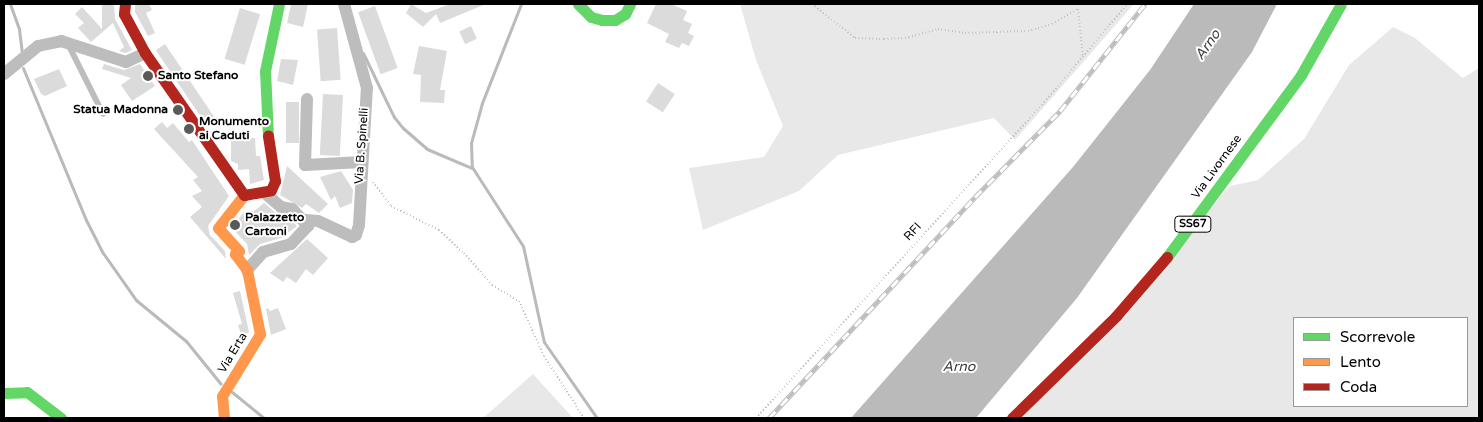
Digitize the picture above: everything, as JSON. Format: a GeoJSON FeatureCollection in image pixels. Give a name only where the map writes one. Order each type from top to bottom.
{"type":"FeatureCollection","features":[{"type":"Feature","properties":{"kind":"street"},"geometry":{"type":"LineString","coordinates":[[124,4],[124,14],[145,53],[241,193],[268,191]]}},
{"type":"Feature","properties":{"kind":"street"},"geometry":{"type":"LineString","coordinates":[[268,191],[275,181],[265,114],[265,71],[279,4]]}},
{"type":"Feature","properties":{"kind":"street","name":"Via B. Spinelli"},"geometry":{"type":"LineString","coordinates":[[306,220],[318,221],[340,234],[356,235],[366,88],[344,4]]}},
{"type":"Feature","properties":{"kind":"street"},"geometry":{"type":"LineString","coordinates":[[578,4],[591,17],[602,20],[615,20],[625,14],[630,4]]}},
{"type":"Feature","properties":{"kind":"street","name":"Via Livornese"},"geometry":{"type":"LineString","coordinates":[[1012,418],[1116,316],[1175,247],[1302,75],[1341,4]]}},
{"type":"Feature","properties":{"kind":"street"},"geometry":{"type":"LineString","coordinates":[[4,74],[38,46],[61,41],[126,62],[145,53]]}},
{"type":"Feature","properties":{"kind":"street"},"geometry":{"type":"LineString","coordinates":[[307,99],[306,165],[362,162]]}},
{"type":"Feature","properties":{"kind":"street"},"geometry":{"type":"LineString","coordinates":[[246,270],[263,252],[291,244],[308,226],[306,220],[292,209],[280,207],[268,191]]}},
{"type":"Feature","properties":{"kind":"street","name":"Via Erta"},"geometry":{"type":"LineString","coordinates":[[224,418],[222,396],[260,334],[246,270],[235,254],[239,251],[218,228],[241,193]]}},
{"type":"Feature","properties":{"kind":"street"},"geometry":{"type":"LineString","coordinates":[[4,393],[27,392],[61,418]]}},
{"type":"Feature","properties":{"kind":"lane"},"geometry":{"type":"LineString","coordinates":[[68,43],[102,114]]}},
{"type":"Feature","properties":{"kind":"path"},"geometry":{"type":"LineString","coordinates":[[812,4],[855,38],[884,39],[905,38],[938,29],[965,33],[1028,30],[1052,24],[1078,9],[1082,57]]}},
{"type":"Feature","properties":{"kind":"path","name":"RFI"},"geometry":{"type":"LineString","coordinates":[[756,418],[1042,105],[1127,4]]}},
{"type":"Feature","properties":{"kind":"path"},"geometry":{"type":"LineString","coordinates":[[362,162],[391,206],[439,230],[464,253],[492,285],[518,301],[544,356],[584,418]]}},
{"type":"Feature","properties":{"kind":"shaded area"},"geometry":{"type":"Polygon","coordinates":[[[740,4],[1134,4],[1015,140],[994,118],[838,155],[799,191],[703,230],[689,168],[764,157],[783,126],[756,60],[740,4]]]}},
{"type":"Feature","properties":{"kind":"shaded area"},"geometry":{"type":"Polygon","coordinates":[[[1393,27],[1415,38],[1463,78],[1479,68],[1479,418],[1022,418],[1230,186],[1258,180],[1304,139],[1349,65],[1393,27]]]}},
{"type":"Feature","properties":{"kind":"shaded area"},"geometry":{"type":"Polygon","coordinates":[[[533,374],[573,418],[483,418],[533,374]]]}},
{"type":"Feature","properties":{"kind":"water","name":"Arno"},"geometry":{"type":"Polygon","coordinates":[[[1194,4],[1277,4],[1252,52],[1077,298],[976,418],[851,418],[1073,167],[1150,70],[1194,4]]]}},
{"type":"Feature","properties":{"kind":"building"},"geometry":{"type":"Polygon","coordinates":[[[102,4],[114,4],[115,19],[132,50],[125,53],[119,51],[124,47],[113,23],[91,42],[78,28],[84,23],[75,14],[82,7],[102,29],[102,4]]]}},
{"type":"Feature","properties":{"kind":"building"},"geometry":{"type":"Polygon","coordinates":[[[135,4],[149,4],[152,10],[146,13],[155,33],[148,36],[135,12],[135,4]]]}},
{"type":"Feature","properties":{"kind":"building"},"geometry":{"type":"Polygon","coordinates":[[[291,4],[308,4],[303,27],[287,23],[291,4]]]}},
{"type":"Feature","properties":{"kind":"building"},"geometry":{"type":"Polygon","coordinates":[[[411,4],[426,13],[450,4],[486,4],[440,23],[436,14],[423,27],[406,13],[411,4]]]}},
{"type":"Feature","properties":{"kind":"building"},"geometry":{"type":"Polygon","coordinates":[[[656,4],[671,4],[687,11],[683,20],[692,24],[688,33],[694,36],[689,46],[682,43],[679,48],[665,42],[669,34],[647,23],[656,4]]]}},
{"type":"Feature","properties":{"kind":"building"},"geometry":{"type":"Polygon","coordinates":[[[375,6],[398,68],[381,74],[358,12],[375,6]]]}},
{"type":"Feature","properties":{"kind":"building"},"geometry":{"type":"Polygon","coordinates":[[[240,8],[260,14],[245,65],[225,59],[240,8]]]}},
{"type":"Feature","properties":{"kind":"building"},"geometry":{"type":"Polygon","coordinates":[[[471,26],[477,39],[465,44],[459,31],[471,26]]]}},
{"type":"Feature","properties":{"kind":"building"},"geometry":{"type":"Polygon","coordinates":[[[337,28],[341,80],[321,81],[317,29],[337,28]]]}},
{"type":"Feature","properties":{"kind":"building"},"geometry":{"type":"Polygon","coordinates":[[[165,44],[215,118],[206,124],[156,50],[165,44]]]}},
{"type":"Feature","properties":{"kind":"building"},"geometry":{"type":"Polygon","coordinates":[[[419,46],[447,51],[440,90],[445,90],[444,103],[420,102],[421,75],[413,74],[419,46]]]}},
{"type":"Feature","properties":{"kind":"building"},"geometry":{"type":"Polygon","coordinates":[[[281,59],[298,60],[293,85],[277,81],[281,59]]]}},
{"type":"Feature","properties":{"kind":"building"},"geometry":{"type":"Polygon","coordinates":[[[104,64],[124,70],[140,64],[155,86],[132,101],[121,85],[131,78],[102,69],[104,64]]]}},
{"type":"Feature","properties":{"kind":"building"},"geometry":{"type":"Polygon","coordinates":[[[59,69],[67,86],[45,96],[41,94],[34,79],[59,69]]]}},
{"type":"Feature","properties":{"kind":"building"},"geometry":{"type":"Polygon","coordinates":[[[658,83],[675,94],[663,112],[646,101],[658,83]]]}},
{"type":"Feature","properties":{"kind":"building"},"geometry":{"type":"Polygon","coordinates":[[[323,94],[343,95],[340,156],[320,155],[323,94]]]}},
{"type":"Feature","properties":{"kind":"building"},"geometry":{"type":"Polygon","coordinates":[[[286,102],[299,102],[299,143],[286,143],[286,102]]]}},
{"type":"Feature","properties":{"kind":"building"},"geometry":{"type":"Polygon","coordinates":[[[162,122],[167,128],[173,123],[189,142],[192,140],[229,196],[208,226],[210,235],[225,251],[226,259],[190,217],[202,207],[192,196],[202,191],[193,180],[198,177],[154,129],[162,122]]]}},
{"type":"Feature","properties":{"kind":"building"},"geometry":{"type":"Polygon","coordinates":[[[255,138],[256,156],[260,156],[264,180],[250,184],[249,169],[238,170],[238,164],[231,161],[231,139],[255,138]]]}},
{"type":"Feature","properties":{"kind":"building"},"geometry":{"type":"Polygon","coordinates":[[[287,166],[328,204],[319,213],[306,204],[302,208],[280,195],[287,166]]]}},
{"type":"Feature","properties":{"kind":"building"},"geometry":{"type":"Polygon","coordinates":[[[341,171],[353,190],[352,203],[340,208],[335,196],[331,200],[320,177],[341,171]]]}},
{"type":"Feature","properties":{"kind":"building"},"geometry":{"type":"Polygon","coordinates":[[[264,203],[276,213],[288,217],[297,226],[281,238],[260,244],[249,255],[247,244],[232,228],[244,212],[248,216],[264,203]]]}},
{"type":"Feature","properties":{"kind":"building"},"geometry":{"type":"Polygon","coordinates":[[[307,239],[328,258],[313,275],[306,269],[296,283],[287,277],[283,282],[270,273],[307,239]]]}},
{"type":"Feature","properties":{"kind":"building"},"geometry":{"type":"Polygon","coordinates":[[[240,291],[249,332],[242,337],[238,325],[242,324],[233,293],[240,291]]]}},
{"type":"Feature","properties":{"kind":"building"},"geometry":{"type":"Polygon","coordinates":[[[268,308],[270,311],[278,308],[286,329],[271,335],[266,309],[268,308]]]}},
{"type":"Feature","properties":{"kind":"waterway"},"geometry":{"type":"LineString","coordinates":[[10,4],[19,29],[22,54]]}},
{"type":"Feature","properties":{"kind":"waterway"},"geometry":{"type":"LineString","coordinates":[[521,4],[482,103],[471,143],[472,167],[523,246],[544,342],[597,418]]}},
{"type":"Feature","properties":{"kind":"waterway"},"geometry":{"type":"LineString","coordinates":[[363,53],[394,117],[403,128],[427,149],[472,168]]}},
{"type":"Feature","properties":{"kind":"waterway"},"geometry":{"type":"LineString","coordinates":[[23,68],[86,220],[103,253],[136,300],[186,341],[221,384]]}},
{"type":"Feature","properties":{"kind":"waterway"},"geometry":{"type":"LineString","coordinates":[[232,392],[264,418]]}},
{"type":"Feature","properties":{"kind":"railway"},"geometry":{"type":"LineString","coordinates":[[769,418],[975,197],[1060,111],[1145,4]]}},
{"type":"Feature","properties":{"kind":"traffic: fast"},"geometry":{"type":"LineString","coordinates":[[268,136],[265,71],[279,4]]}},
{"type":"Feature","properties":{"kind":"traffic: fast"},"geometry":{"type":"LineString","coordinates":[[578,4],[591,17],[602,20],[615,20],[625,14],[630,4]]}},
{"type":"Feature","properties":{"kind":"traffic: fast"},"geometry":{"type":"LineString","coordinates":[[1167,257],[1301,75],[1341,4]]}},
{"type":"Feature","properties":{"kind":"traffic: fast"},"geometry":{"type":"LineString","coordinates":[[4,393],[27,392],[61,418]]}},
{"type":"Feature","properties":{"kind":"traffic: slow"},"geometry":{"type":"LineString","coordinates":[[224,418],[222,396],[260,334],[247,270],[235,254],[239,251],[218,228],[244,195]]}},
{"type":"Feature","properties":{"kind":"traffic: jam"},"geometry":{"type":"LineString","coordinates":[[125,4],[124,14],[145,53],[244,195],[271,190],[275,181],[268,136]]}},
{"type":"Feature","properties":{"kind":"traffic: jam"},"geometry":{"type":"LineString","coordinates":[[1012,418],[1116,316],[1167,257]]}},
{"type":"Feature","properties":{"kind":"place","name":"Santo Stefano"},"geometry":{"type":"Point","coordinates":[148,76]}},
{"type":"Feature","properties":{"kind":"place","name":"Statua Madonna"},"geometry":{"type":"Point","coordinates":[178,110]}},
{"type":"Feature","properties":{"kind":"place","name":"Monumento ai Caduti"},"geometry":{"type":"Point","coordinates":[189,129]}},
{"type":"Feature","properties":{"kind":"place","name":"Palazzetto Cartoni"},"geometry":{"type":"Point","coordinates":[235,225]}}]}
